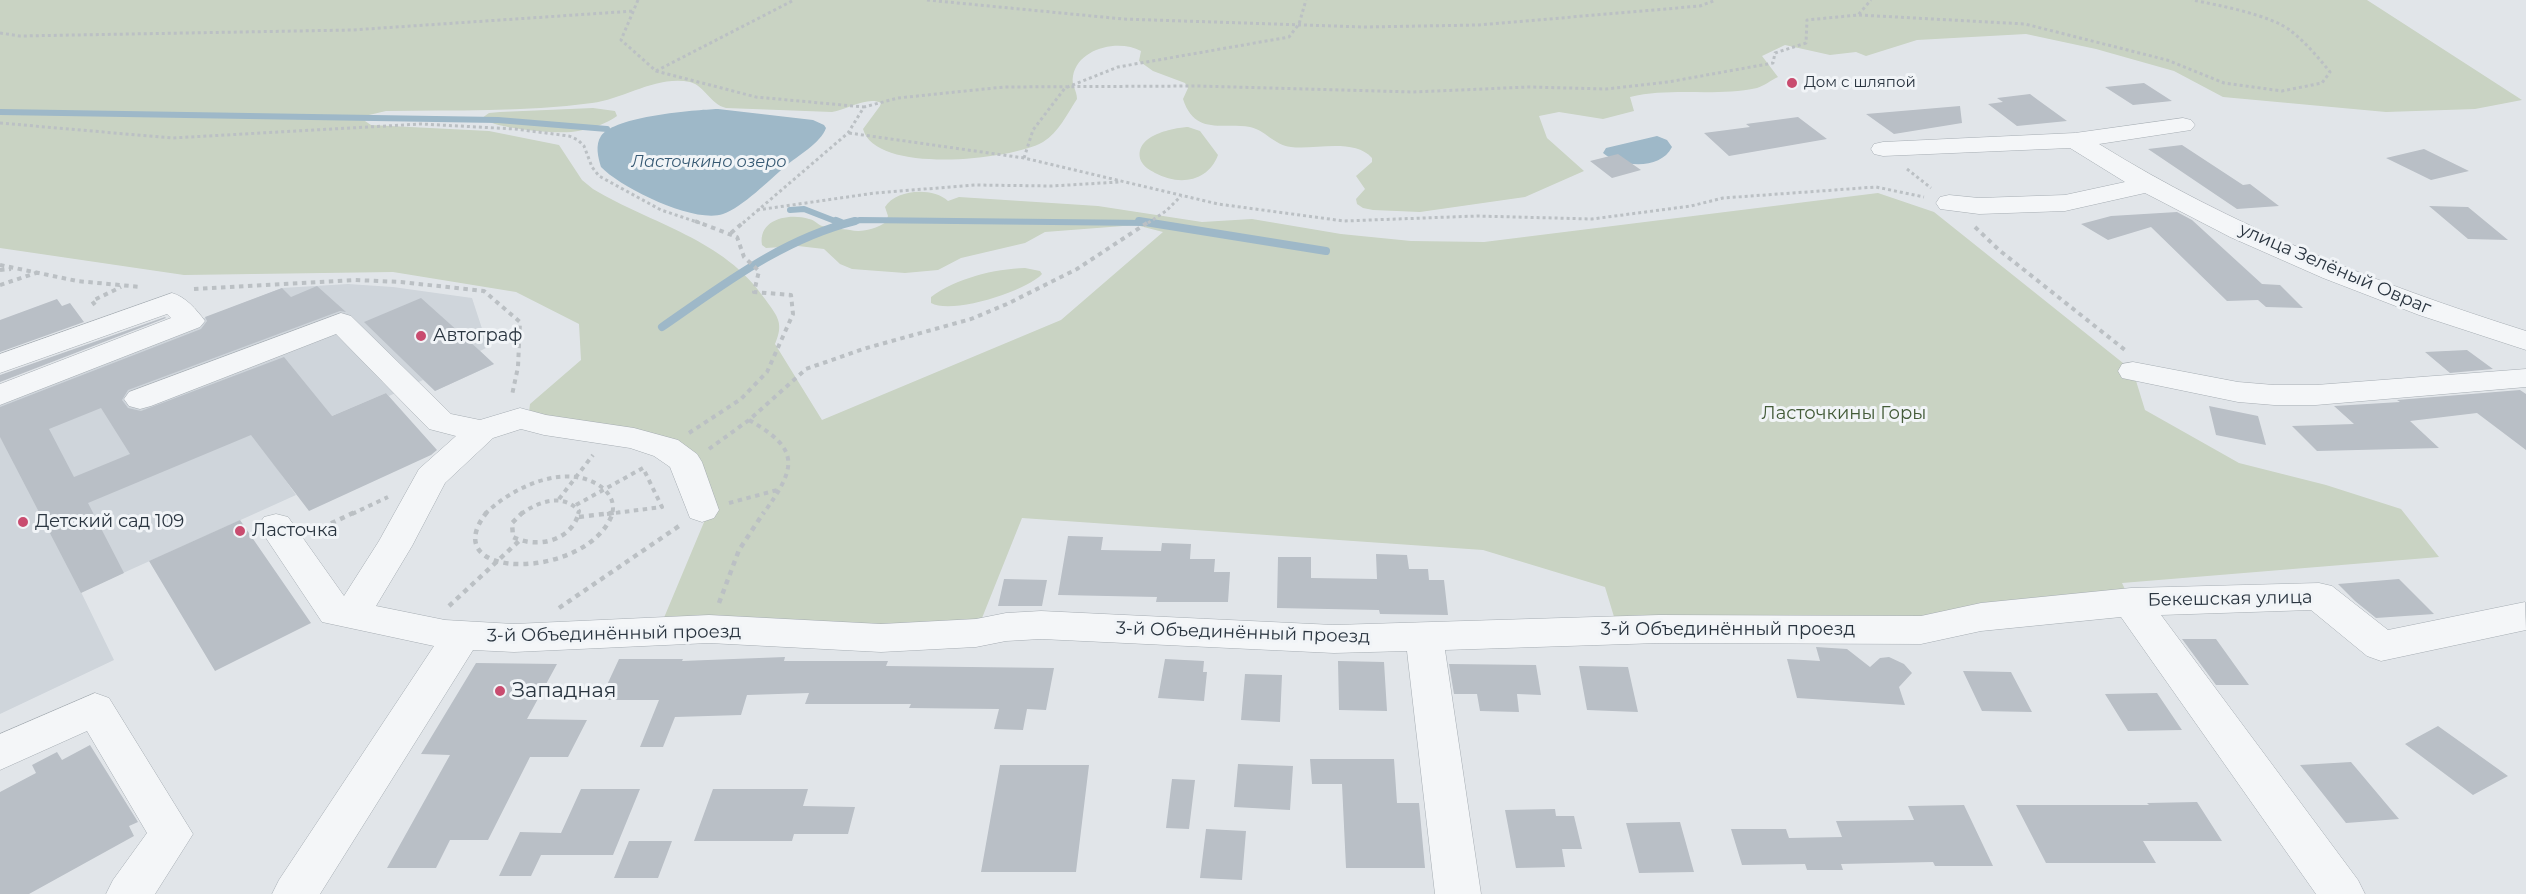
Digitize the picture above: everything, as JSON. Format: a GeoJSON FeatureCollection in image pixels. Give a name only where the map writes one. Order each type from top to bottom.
{"type":"FeatureCollection","features":[{"type":"Feature","properties":{"kind":"street"},"geometry":{"type":"LineString","coordinates":[[1883,149],[2075,140],[2183,125]]}},
{"type":"Feature","properties":{"kind":"street","name":"улица Зелёный Овраг"},"geometry":{"type":"LineString","coordinates":[[2075,140],[2148,185],[2356,282],[2430,310],[2526,341]]}},
{"type":"Feature","properties":{"kind":"street"},"geometry":{"type":"LineString","coordinates":[[1949,203],[1979,206],[2065,203],[2148,185]]}},
{"type":"Feature","properties":{"kind":"street"},"geometry":{"type":"LineString","coordinates":[[0,364],[172,302],[190,321],[0,394]]}},
{"type":"Feature","properties":{"kind":"street"},"geometry":{"type":"LineString","coordinates":[[140,399],[341,322],[440,422],[481,431]]}},
{"type":"Feature","properties":{"kind":"street"},"geometry":{"type":"LineString","coordinates":[[2133,371],[2238,392],[2274,395],[2316,395],[2526,378]]}},
{"type":"Feature","properties":{"kind":"street"},"geometry":{"type":"LineString","coordinates":[[2492,381],[2526,404]]}},
{"type":"Feature","properties":{"kind":"street"},"geometry":{"type":"LineString","coordinates":[[351,615],[394,546],[431,477],[481,431],[520,418],[544,425],[634,438],[676,455],[702,510]]}},
{"type":"Feature","properties":{"kind":"street","name":"3-й Объединённый проезд"},"geometry":{"type":"LineString","coordinates":[[291,531],[335,612],[445,634],[454,621],[514,638],[709,629],[881,638],[976,633],[1006,627],[1041,625],[1334,639],[1659,628],[1921,630],[1981,617],[2131,602]]}},
{"type":"Feature","properties":{"kind":"street","name":"Бекешская улица"},"geometry":{"type":"LineString","coordinates":[[2131,602],[2319,596],[2381,646],[2525,616]]}},
{"type":"Feature","properties":{"kind":"street"},"geometry":{"type":"LineString","coordinates":[[2131,602],[2342,894]]}},
{"type":"Feature","properties":{"kind":"street"},"geometry":{"type":"LineString","coordinates":[[295,894],[454,621]]}},
{"type":"Feature","properties":{"kind":"street"},"geometry":{"type":"LineString","coordinates":[[1424,636],[1458,894]]}},
{"type":"Feature","properties":{"kind":"street"},"geometry":{"type":"LineString","coordinates":[[0,753],[95,709],[171,834],[129,894]]}},
{"type":"Feature","properties":{"kind":"path"},"geometry":{"type":"LineString","coordinates":[[638,0],[621,40],[656,71],[756,98],[864,107],[898,98],[1004,87],[1196,86],[1413,92],[1528,87],[1606,89],[1668,82],[1773,63],[1775,53],[1806,43],[1807,20],[1858,15],[2025,24],[2167,60],[2224,83],[2282,92],[2322,83],[2330,72],[2312,50],[2289,29],[2237,9],[2192,0]]}},
{"type":"Feature","properties":{"kind":"path"},"geometry":{"type":"LineString","coordinates":[[656,71],[794,0]]}},
{"type":"Feature","properties":{"kind":"path"},"geometry":{"type":"LineString","coordinates":[[927,0],[1124,19],[1365,27],[1479,25],[1700,6],[1716,0]]}},
{"type":"Feature","properties":{"kind":"path"},"geometry":{"type":"LineString","coordinates":[[1024,158],[1033,130],[1065,88],[1118,67],[1289,37],[1299,24],[1305,0]]}},
{"type":"Feature","properties":{"kind":"path"},"geometry":{"type":"LineString","coordinates":[[1858,15],[1870,0]]}},
{"type":"Feature","properties":{"kind":"path"},"geometry":{"type":"LineString","coordinates":[[0,33],[20,36],[349,30],[458,25],[542,15],[634,11]]}},
{"type":"Feature","properties":{"kind":"path"},"geometry":{"type":"LineString","coordinates":[[731,233],[848,134],[864,107]]}},
{"type":"Feature","properties":{"kind":"path"},"geometry":{"type":"LineString","coordinates":[[0,123],[172,138],[421,124],[515,129],[569,136],[584,146],[598,176],[661,210],[737,237],[741,252],[759,272],[754,292],[791,295],[794,314],[767,372],[741,399],[676,455]]}},
{"type":"Feature","properties":{"kind":"path"},"geometry":{"type":"LineString","coordinates":[[848,134],[867,134],[930,146],[1024,158],[1218,204],[1344,222],[1477,216],[1592,219],[1691,206],[1723,198],[1876,187],[1949,203]]}},
{"type":"Feature","properties":{"kind":"path"},"geometry":{"type":"LineString","coordinates":[[1883,149],[1949,203],[1999,250],[2118,346],[2167,378]]}},
{"type":"Feature","properties":{"kind":"path"},"geometry":{"type":"LineString","coordinates":[[756,210],[875,193],[975,185],[1052,186],[1126,181]]}},
{"type":"Feature","properties":{"kind":"path"},"geometry":{"type":"LineString","coordinates":[[676,455],[706,451],[749,420],[806,369],[863,349],[989,312],[1077,269],[1156,218],[1181,196]]}},
{"type":"Feature","properties":{"kind":"path"},"geometry":{"type":"LineString","coordinates":[[0,265],[76,281],[144,287]]}},
{"type":"Feature","properties":{"kind":"path"},"geometry":{"type":"LineString","coordinates":[[0,270],[16,268]]}},
{"type":"Feature","properties":{"kind":"path"},"geometry":{"type":"LineString","coordinates":[[0,285],[38,273]]}},
{"type":"Feature","properties":{"kind":"path"},"geometry":{"type":"LineString","coordinates":[[189,289],[211,290],[355,280],[484,291],[520,322],[518,367],[510,404],[520,418]]}},
{"type":"Feature","properties":{"kind":"path"},"geometry":{"type":"LineString","coordinates":[[709,629],[743,543],[781,489],[789,466],[786,447],[777,435],[749,420]]}},
{"type":"Feature","properties":{"kind":"path"},"geometry":{"type":"LineString","coordinates":[[559,500],[595,452]]}},
{"type":"Feature","properties":{"kind":"path"},"geometry":{"type":"LineString","coordinates":[[576,505],[579,517],[569,531],[549,541],[538,543],[519,541],[513,537],[512,523],[518,516],[537,504],[559,500],[576,505],[644,468],[679,465],[676,455]]}},
{"type":"Feature","properties":{"kind":"path"},"geometry":{"type":"LineString","coordinates":[[291,531],[431,477]]}},
{"type":"Feature","properties":{"kind":"path"},"geometry":{"type":"LineString","coordinates":[[576,477],[594,481],[607,488],[613,499],[612,512],[605,526],[593,539],[576,550],[555,559],[533,564],[512,565],[495,562],[481,554],[475,543],[475,530],[482,516],[496,502],[534,482],[576,477]]}},
{"type":"Feature","properties":{"kind":"path"},"geometry":{"type":"LineString","coordinates":[[514,638],[702,510],[781,489]]}},
{"type":"Feature","properties":{"kind":"path"},"geometry":{"type":"LineString","coordinates":[[579,517],[662,507]]}},
{"type":"Feature","properties":{"kind":"path"},"geometry":{"type":"LineString","coordinates":[[454,621],[495,562],[519,541]]}},
{"type":"Feature","properties":{"kind":"shaded area"},"geometry":{"type":"Polygon","coordinates":[[[348,284],[393,287],[472,298],[488,347],[480,351],[494,364],[435,391],[423,380],[389,396],[386,393],[261,446],[296,495],[81,592],[114,660],[0,714],[0,397],[282,288],[348,284]]]}},
{"type":"Feature","properties":{"kind":"green space","name":"Ласточкины Горы"},"geometry":{"type":"Polygon","coordinates":[[[0,0],[2367,0],[2522,100],[2475,109],[2386,112],[2223,97],[2174,71],[2096,49],[2026,34],[1917,40],[1866,56],[1856,52],[1830,55],[1785,45],[1762,56],[1778,77],[1757,88],[1725,92],[1646,94],[1630,97],[1634,111],[1603,119],[1559,112],[1539,116],[1547,138],[1584,171],[1525,197],[1420,212],[1373,210],[1357,204],[1356,199],[1365,189],[1356,176],[1372,162],[1372,158],[1355,148],[1291,147],[1250,127],[1202,123],[1188,111],[1183,99],[1188,88],[1185,83],[1153,71],[1139,61],[1141,51],[1122,46],[1101,48],[1076,66],[1073,82],[1077,99],[1049,138],[1027,148],[976,158],[946,160],[917,158],[892,153],[873,144],[863,129],[880,106],[881,103],[875,101],[863,102],[832,112],[726,108],[716,103],[695,84],[678,81],[653,85],[604,101],[566,106],[489,110],[386,111],[369,115],[365,121],[371,125],[489,131],[559,145],[582,180],[593,189],[708,247],[748,278],[776,316],[779,331],[775,344],[822,420],[1061,320],[1163,232],[1136,225],[1045,232],[1025,243],[961,258],[938,270],[905,273],[852,269],[840,264],[824,249],[798,246],[766,248],[762,245],[765,229],[776,220],[784,218],[801,217],[825,227],[864,231],[886,222],[888,216],[885,207],[897,196],[924,192],[941,196],[948,201],[959,197],[1098,206],[1202,222],[1252,219],[1341,234],[1411,241],[1484,242],[1878,193],[1934,212],[2133,371],[2145,410],[2239,463],[2326,485],[2401,509],[2439,557],[2122,583],[2131,602],[1921,630],[1618,630],[1605,587],[1483,550],[1022,518],[976,633],[658,632],[707,515],[679,447],[528,420],[530,404],[581,360],[579,324],[516,292],[393,272],[184,275],[0,248],[0,0]]]}},
{"type":"Feature","properties":{"kind":"green space"},"geometry":{"type":"Polygon","coordinates":[[[593,108],[615,111],[617,116],[594,127],[570,132],[544,132],[514,128],[482,118],[489,113],[500,112],[593,108]]]}},
{"type":"Feature","properties":{"kind":"green space"},"geometry":{"type":"Polygon","coordinates":[[[1188,127],[1200,131],[1218,155],[1207,171],[1192,179],[1183,180],[1164,177],[1144,165],[1140,152],[1142,145],[1155,135],[1188,127]]]}},
{"type":"Feature","properties":{"kind":"green space"},"geometry":{"type":"Polygon","coordinates":[[[1025,268],[1040,271],[1042,274],[1034,281],[1006,294],[971,304],[941,306],[931,303],[931,297],[941,290],[964,280],[1001,270],[1025,268]]]}},
{"type":"Feature","properties":{"kind":"water","name":"Ласточкино озеро"},"geometry":{"type":"Polygon","coordinates":[[[718,109],[813,120],[826,128],[819,139],[808,149],[747,199],[723,214],[711,216],[677,209],[641,194],[601,167],[598,143],[601,136],[609,129],[622,123],[656,115],[718,109]]]}},
{"type":"Feature","properties":{"kind":"water"},"geometry":{"type":"Polygon","coordinates":[[[1657,136],[1667,140],[1672,147],[1659,160],[1629,164],[1610,158],[1603,153],[1606,148],[1657,136]]]}},
{"type":"Feature","properties":{"kind":"building"},"geometry":{"type":"Polygon","coordinates":[[[2144,83],[2172,101],[2133,105],[2105,87],[2144,83]]]}},
{"type":"Feature","properties":{"kind":"building"},"geometry":{"type":"Polygon","coordinates":[[[2030,94],[2067,121],[2017,126],[1988,104],[2003,102],[1997,98],[2030,94]]]}},
{"type":"Feature","properties":{"kind":"building"},"geometry":{"type":"Polygon","coordinates":[[[1960,106],[1962,123],[1894,134],[1866,114],[1960,106]]]}},
{"type":"Feature","properties":{"kind":"building"},"geometry":{"type":"Polygon","coordinates":[[[1798,117],[1827,139],[1729,156],[1704,133],[1750,127],[1746,124],[1798,117]]]}},
{"type":"Feature","properties":{"kind":"building"},"geometry":{"type":"Polygon","coordinates":[[[2182,145],[2243,185],[2250,184],[2279,206],[2237,209],[2148,149],[2182,145]]]}},
{"type":"Feature","properties":{"kind":"building"},"geometry":{"type":"Polygon","coordinates":[[[2424,149],[2469,171],[2431,180],[2386,158],[2424,149]]]}},
{"type":"Feature","properties":{"kind":"building"},"geometry":{"type":"Polygon","coordinates":[[[1618,154],[1641,170],[1612,178],[1590,161],[1618,154]]]}},
{"type":"Feature","properties":{"kind":"building"},"geometry":{"type":"Polygon","coordinates":[[[2429,206],[2468,207],[2508,240],[2468,239],[2429,206]]]}},
{"type":"Feature","properties":{"kind":"building"},"geometry":{"type":"Polygon","coordinates":[[[2177,212],[2192,220],[2262,284],[2280,285],[2303,308],[2266,307],[2258,300],[2227,301],[2151,227],[2108,240],[2081,224],[2111,216],[2177,212]]]}},
{"type":"Feature","properties":{"kind":"building"},"geometry":{"type":"Polygon","coordinates":[[[317,286],[346,312],[340,311],[128,390],[122,400],[128,408],[141,411],[284,357],[332,416],[386,393],[437,450],[431,455],[309,511],[251,435],[88,503],[124,573],[81,593],[0,437],[0,407],[201,329],[207,321],[205,317],[282,288],[291,297],[317,286]],[[101,408],[49,429],[74,477],[130,454],[101,408]]]}},
{"type":"Feature","properties":{"kind":"building","name":"Автограф"},"geometry":{"type":"Polygon","coordinates":[[[421,298],[494,364],[435,391],[364,322],[421,298]]]}},
{"type":"Feature","properties":{"kind":"building"},"geometry":{"type":"Polygon","coordinates":[[[57,299],[62,306],[70,303],[84,322],[0,352],[0,320],[57,299]]]}},
{"type":"Feature","properties":{"kind":"building"},"geometry":{"type":"Polygon","coordinates":[[[166,318],[0,382],[0,375],[166,318]]]}},
{"type":"Feature","properties":{"kind":"building"},"geometry":{"type":"Polygon","coordinates":[[[2467,350],[2493,369],[2450,373],[2425,352],[2467,350]]]}},
{"type":"Feature","properties":{"kind":"building"},"geometry":{"type":"Polygon","coordinates":[[[2520,390],[2526,394],[2526,450],[2477,413],[2410,421],[2439,448],[2317,451],[2292,426],[2354,424],[2334,406],[2520,390]]]}},
{"type":"Feature","properties":{"kind":"building"},"geometry":{"type":"Polygon","coordinates":[[[2209,406],[2258,416],[2266,445],[2216,435],[2209,406]]]}},
{"type":"Feature","properties":{"kind":"building"},"geometry":{"type":"Polygon","coordinates":[[[240,520],[311,623],[215,671],[149,561],[240,520]]]}},
{"type":"Feature","properties":{"kind":"building"},"geometry":{"type":"Polygon","coordinates":[[[1068,536],[1103,537],[1101,550],[1161,551],[1162,543],[1191,544],[1190,559],[1215,559],[1214,572],[1230,572],[1228,602],[1156,602],[1157,597],[1058,595],[1068,536]]]}},
{"type":"Feature","properties":{"kind":"building"},"geometry":{"type":"Polygon","coordinates":[[[1376,554],[1407,555],[1409,569],[1428,569],[1429,580],[1444,580],[1448,615],[1380,614],[1379,610],[1277,608],[1278,557],[1311,557],[1311,578],[1377,579],[1376,554]]]}},
{"type":"Feature","properties":{"kind":"building"},"geometry":{"type":"Polygon","coordinates":[[[1004,579],[1047,580],[1042,606],[998,606],[1004,579]]]}},
{"type":"Feature","properties":{"kind":"building"},"geometry":{"type":"Polygon","coordinates":[[[2399,579],[2434,614],[2376,618],[2338,584],[2399,579]]]}},
{"type":"Feature","properties":{"kind":"building"},"geometry":{"type":"Polygon","coordinates":[[[2182,639],[2216,639],[2249,685],[2216,685],[2182,639]]]}},
{"type":"Feature","properties":{"kind":"building"},"geometry":{"type":"Polygon","coordinates":[[[1816,647],[1847,649],[1870,667],[1880,658],[1889,657],[1904,664],[1912,673],[1899,687],[1905,705],[1797,698],[1787,659],[1820,661],[1816,647]]]}},
{"type":"Feature","properties":{"kind":"building"},"geometry":{"type":"Polygon","coordinates":[[[785,657],[784,661],[888,661],[886,666],[1054,668],[1046,710],[1027,709],[1023,730],[994,729],[999,709],[909,708],[911,704],[805,704],[809,693],[747,695],[741,715],[675,717],[663,747],[640,747],[659,700],[600,700],[619,659],[683,659],[682,661],[785,657]]]}},
{"type":"Feature","properties":{"kind":"building"},"geometry":{"type":"Polygon","coordinates":[[[1165,659],[1204,661],[1203,672],[1207,672],[1204,701],[1158,698],[1165,659]]]}},
{"type":"Feature","properties":{"kind":"building"},"geometry":{"type":"Polygon","coordinates":[[[1338,661],[1384,662],[1387,711],[1339,710],[1338,661]]]}},
{"type":"Feature","properties":{"kind":"building"},"geometry":{"type":"Polygon","coordinates":[[[476,663],[557,664],[527,719],[587,720],[568,757],[530,757],[488,840],[450,840],[436,868],[387,868],[450,755],[421,754],[476,663]]]}},
{"type":"Feature","properties":{"kind":"building"},"geometry":{"type":"Polygon","coordinates":[[[1449,664],[1536,665],[1541,695],[1517,694],[1519,712],[1480,711],[1477,694],[1454,694],[1449,664]]]}},
{"type":"Feature","properties":{"kind":"building"},"geometry":{"type":"Polygon","coordinates":[[[1579,666],[1628,667],[1638,712],[1587,710],[1579,666]]]}},
{"type":"Feature","properties":{"kind":"building"},"geometry":{"type":"Polygon","coordinates":[[[1963,671],[2011,672],[2032,712],[1982,711],[1963,671]]]}},
{"type":"Feature","properties":{"kind":"building"},"geometry":{"type":"Polygon","coordinates":[[[1245,674],[1282,675],[1280,722],[1241,720],[1245,674]]]}},
{"type":"Feature","properties":{"kind":"building"},"geometry":{"type":"Polygon","coordinates":[[[2157,693],[2182,730],[2128,731],[2105,694],[2157,693]]]}},
{"type":"Feature","properties":{"kind":"building"},"geometry":{"type":"Polygon","coordinates":[[[2438,726],[2508,776],[2473,795],[2405,744],[2438,726]]]}},
{"type":"Feature","properties":{"kind":"building"},"geometry":{"type":"Polygon","coordinates":[[[90,745],[138,822],[129,826],[134,836],[29,894],[0,894],[0,792],[36,773],[32,765],[57,752],[62,760],[90,745]]]}},
{"type":"Feature","properties":{"kind":"building"},"geometry":{"type":"Polygon","coordinates":[[[1310,759],[1394,759],[1397,803],[1419,803],[1425,868],[1346,868],[1342,784],[1312,784],[1310,759]]]}},
{"type":"Feature","properties":{"kind":"building"},"geometry":{"type":"Polygon","coordinates":[[[2351,762],[2399,819],[2346,823],[2300,765],[2351,762]]]}},
{"type":"Feature","properties":{"kind":"building"},"geometry":{"type":"Polygon","coordinates":[[[1238,764],[1293,766],[1290,810],[1234,807],[1238,764]]]}},
{"type":"Feature","properties":{"kind":"building"},"geometry":{"type":"Polygon","coordinates":[[[1000,765],[1089,765],[1076,872],[981,872],[1000,765]]]}},
{"type":"Feature","properties":{"kind":"building"},"geometry":{"type":"Polygon","coordinates":[[[1172,779],[1195,780],[1189,829],[1166,828],[1172,779]]]}},
{"type":"Feature","properties":{"kind":"building"},"geometry":{"type":"Polygon","coordinates":[[[581,789],[640,789],[613,855],[541,855],[531,876],[499,876],[520,832],[561,833],[581,789]]]}},
{"type":"Feature","properties":{"kind":"building"},"geometry":{"type":"Polygon","coordinates":[[[713,789],[808,789],[803,806],[855,807],[848,834],[794,834],[792,841],[694,841],[713,789]]]}},
{"type":"Feature","properties":{"kind":"building"},"geometry":{"type":"Polygon","coordinates":[[[2197,802],[2222,841],[2143,841],[2156,863],[2046,863],[2016,805],[2149,805],[2147,803],[2197,802]]]}},
{"type":"Feature","properties":{"kind":"building"},"geometry":{"type":"Polygon","coordinates":[[[1964,805],[1993,866],[1935,866],[1933,862],[1841,864],[1843,870],[1807,870],[1805,864],[1742,865],[1731,829],[1786,829],[1789,838],[1842,837],[1836,821],[1914,820],[1908,806],[1964,805]]]}},
{"type":"Feature","properties":{"kind":"building"},"geometry":{"type":"Polygon","coordinates":[[[1555,809],[1556,816],[1574,816],[1582,849],[1562,849],[1565,867],[1516,868],[1505,810],[1555,809]]]}},
{"type":"Feature","properties":{"kind":"building"},"geometry":{"type":"Polygon","coordinates":[[[1680,822],[1694,872],[1639,873],[1626,823],[1680,822]]]}},
{"type":"Feature","properties":{"kind":"building"},"geometry":{"type":"Polygon","coordinates":[[[1206,829],[1246,831],[1242,880],[1200,878],[1206,829]]]}},
{"type":"Feature","properties":{"kind":"building"},"geometry":{"type":"Polygon","coordinates":[[[629,841],[672,841],[658,878],[614,878],[629,841]]]}},
{"type":"Feature","properties":{"kind":"waterway"},"geometry":{"type":"LineString","coordinates":[[0,112],[498,120],[607,129]]}},
{"type":"Feature","properties":{"kind":"waterway"},"geometry":{"type":"LineString","coordinates":[[790,210],[804,209],[840,223]]}},
{"type":"Feature","properties":{"kind":"waterway"},"geometry":{"type":"LineString","coordinates":[[849,223],[860,220],[1148,223]]}},
{"type":"Feature","properties":{"kind":"waterway"},"geometry":{"type":"LineString","coordinates":[[836,221],[841,223]]}},
{"type":"Feature","properties":{"kind":"waterway"},"geometry":{"type":"LineString","coordinates":[[662,327],[778,251],[828,229],[855,221]]}},
{"type":"Feature","properties":{"kind":"waterway"},"geometry":{"type":"LineString","coordinates":[[1139,221],[1326,251]]}},
{"type":"Feature","properties":{"kind":"place","name":"Дом с шляпой"},"geometry":{"type":"Point","coordinates":[1792,83]}},
{"type":"Feature","properties":{"kind":"place","name":"Автограф"},"geometry":{"type":"Point","coordinates":[421,336]}},
{"type":"Feature","properties":{"kind":"place","name":"Детский сад 109"},"geometry":{"type":"Point","coordinates":[23,522]}},
{"type":"Feature","properties":{"kind":"place","name":"Ласточка"},"geometry":{"type":"Point","coordinates":[240,531]}},
{"type":"Feature","properties":{"kind":"place","name":"Западная"},"geometry":{"type":"Point","coordinates":[500,691]}}]}
